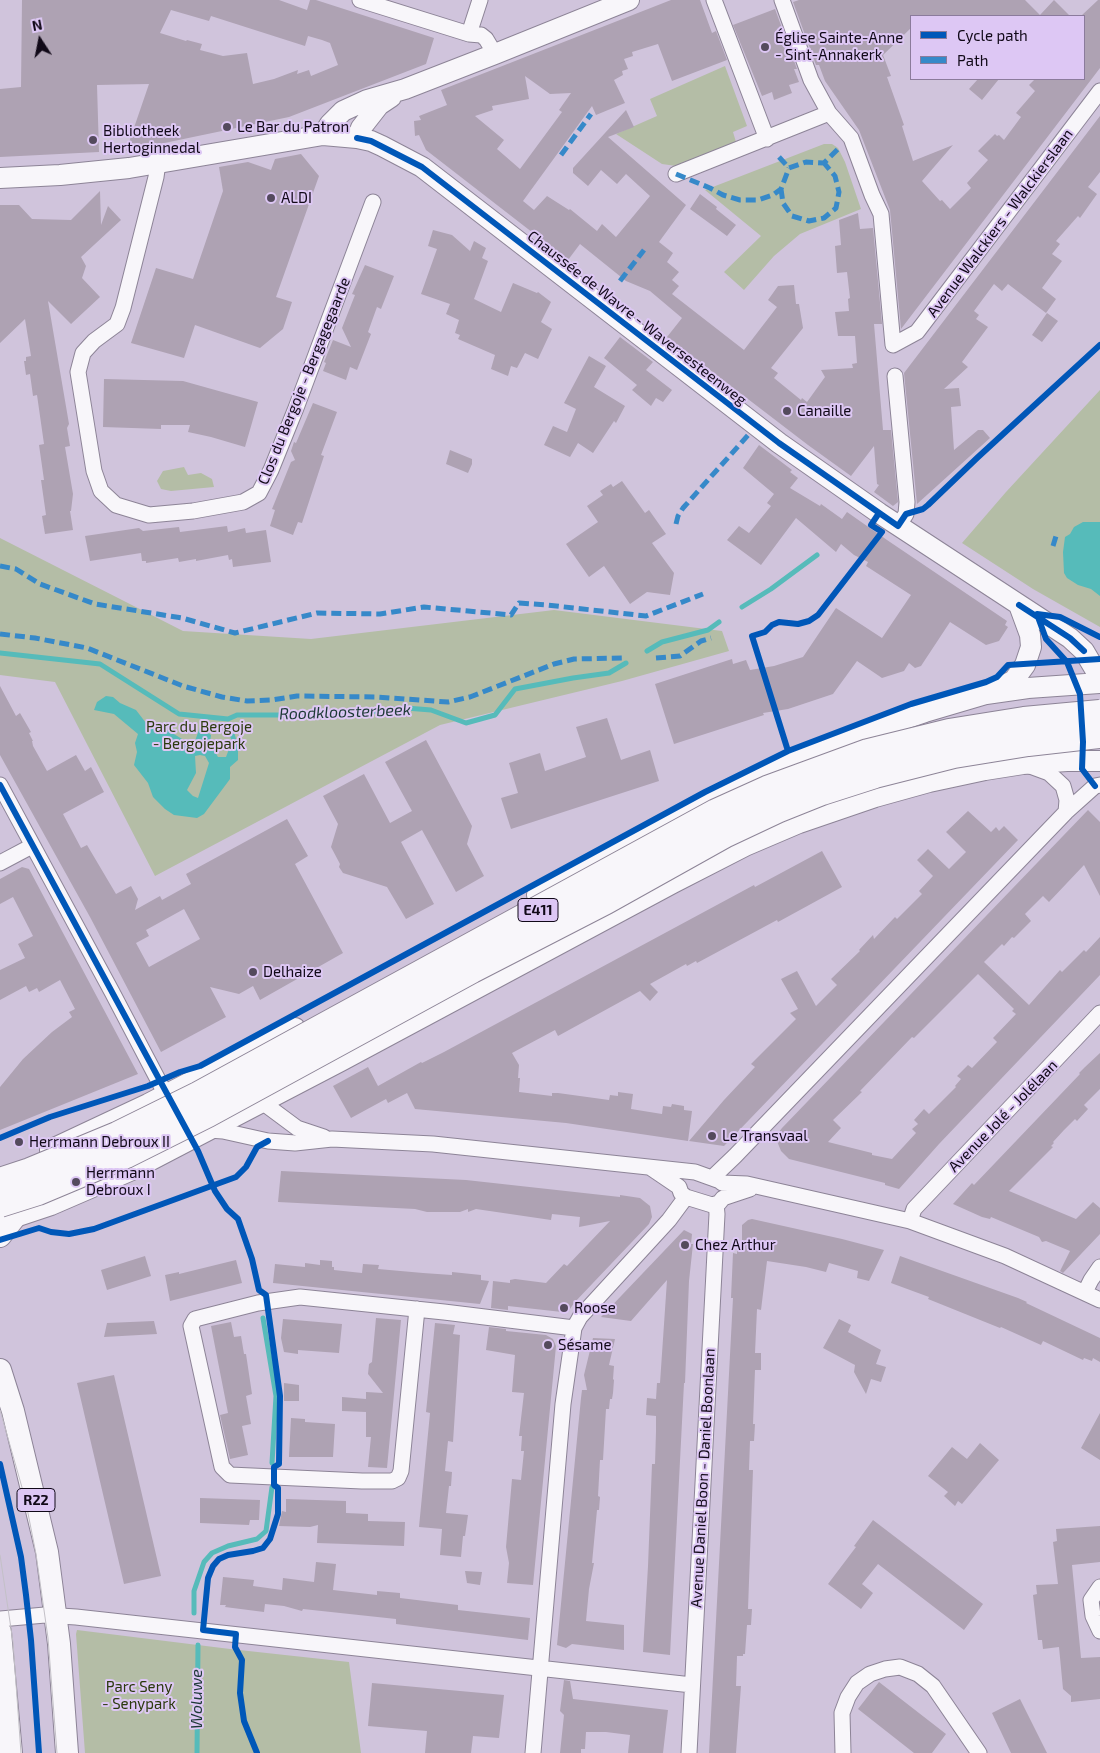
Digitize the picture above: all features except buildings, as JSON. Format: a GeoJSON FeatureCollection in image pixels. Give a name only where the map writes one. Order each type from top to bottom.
{"type":"FeatureCollection","features":[{"type":"Feature","properties":{"kind":"highway","name":"E411"},"geometry":{"type":"LineString","coordinates":[[0,1181],[30,1171],[116,1135],[198,1095],[716,812],[767,789],[868,752],[949,732],[1024,720],[1100,713]]}},
{"type":"Feature","properties":{"kind":"highway","name":"E411"},"geometry":{"type":"LineString","coordinates":[[5,1215],[38,1192],[126,1155],[208,1114],[472,970],[606,901],[726,834],[777,810],[822,792],[875,775],[954,755],[1028,743],[1100,735]]}},
{"type":"Feature","properties":{"kind":"main road"},"geometry":{"type":"LineString","coordinates":[[323,135],[330,124],[343,111],[367,100],[405,89],[629,0]]}},
{"type":"Feature","properties":{"kind":"main road"},"geometry":{"type":"LineString","coordinates":[[357,138],[361,128],[379,105],[405,89]]}},
{"type":"Feature","properties":{"kind":"main road","name":"Chaussée de Wavre - Waversesteenweg"},"geometry":{"type":"LineString","coordinates":[[0,178],[129,168],[323,135],[371,141],[422,168],[780,443],[898,526],[1078,645],[1084,651],[1100,678]]}},
{"type":"Feature","properties":{"kind":"main road"},"geometry":{"type":"LineString","coordinates":[[986,694],[1014,680],[1028,656],[1031,647],[1030,635],[1019,605]]}},
{"type":"Feature","properties":{"kind":"main road"},"geometry":{"type":"LineString","coordinates":[[0,1169],[53,1148],[211,1072],[328,1011],[716,797],[792,761],[843,740],[925,712],[986,694],[1028,688],[1100,683]]}},
{"type":"Feature","properties":{"kind":"main road"},"geometry":{"type":"LineString","coordinates":[[1024,764],[1040,757],[1048,747],[1057,726],[1055,712],[1048,699],[1028,688]]}},
{"type":"Feature","properties":{"kind":"main road"},"geometry":{"type":"LineString","coordinates":[[0,1236],[5,1215],[51,1205],[122,1174],[209,1130],[746,846],[818,816],[929,782],[1024,764],[1100,761]]}},
{"type":"Feature","properties":{"kind":"main road"},"geometry":{"type":"LineString","coordinates":[[211,1072],[262,1102]]}},
{"type":"Feature","properties":{"kind":"main road","name":"R22"},"geometry":{"type":"LineString","coordinates":[[0,1370],[13,1411],[47,1552],[56,1615],[67,1753]]}},
{"type":"Feature","properties":{"kind":"main road"},"geometry":{"type":"LineString","coordinates":[[0,1632],[11,1753]]}},
{"type":"Feature","properties":{"kind":"street"},"geometry":{"type":"LineString","coordinates":[[360,0],[469,34],[481,36],[486,39],[495,54]]}},
{"type":"Feature","properties":{"kind":"street"},"geometry":{"type":"LineString","coordinates":[[469,34],[480,0]]}},
{"type":"Feature","properties":{"kind":"street"},"geometry":{"type":"LineString","coordinates":[[714,0],[767,139]]}},
{"type":"Feature","properties":{"kind":"street"},"geometry":{"type":"LineString","coordinates":[[676,174],[830,113],[811,80],[782,0]]}},
{"type":"Feature","properties":{"kind":"street","name":"Avenue Walckiers - Walckierslaan"},"geometry":{"type":"LineString","coordinates":[[830,113],[851,138],[872,196],[881,214],[893,345],[917,332],[1100,91]]}},
{"type":"Feature","properties":{"kind":"street","name":"Clos du Bergoje - Bergagegaarde"},"geometry":{"type":"LineString","coordinates":[[158,163],[156,177],[117,324],[94,341],[83,353],[78,372],[94,471],[101,491],[116,505],[149,516],[193,511],[243,502],[259,493],[271,470],[296,408],[373,202]]}},
{"type":"Feature","properties":{"kind":"street"},"geometry":{"type":"LineString","coordinates":[[895,376],[907,502],[906,514],[898,526]]}},
{"type":"Feature","properties":{"kind":"street"},"geometry":{"type":"LineString","coordinates":[[1024,764],[1049,773],[1056,778],[1063,786],[1067,800],[1066,812]]}},
{"type":"Feature","properties":{"kind":"street"},"geometry":{"type":"LineString","coordinates":[[0,785],[166,1095]]}},
{"type":"Feature","properties":{"kind":"street"},"geometry":{"type":"LineString","coordinates":[[651,1168],[682,1192],[712,1206],[735,1156],[1066,812],[1095,786],[1100,785]]}},
{"type":"Feature","properties":{"kind":"street"},"geometry":{"type":"LineString","coordinates":[[0,863],[32,846]]}},
{"type":"Feature","properties":{"kind":"street","name":"Avenue Jolé - Jolélaan"},"geometry":{"type":"LineString","coordinates":[[910,1221],[914,1209],[1100,1013]]}},
{"type":"Feature","properties":{"kind":"street"},"geometry":{"type":"LineString","coordinates":[[262,1102],[296,1128],[332,1140]]}},
{"type":"Feature","properties":{"kind":"street"},"geometry":{"type":"LineString","coordinates":[[209,1130],[268,1141],[295,1143],[332,1140],[433,1144],[692,1172],[718,1191],[747,1184],[910,1221],[1005,1256],[1100,1300]]}},
{"type":"Feature","properties":{"kind":"street"},"geometry":{"type":"LineString","coordinates":[[532,1753],[563,1404],[574,1328],[580,1317],[669,1220],[682,1192],[681,1178],[692,1172]]}},
{"type":"Feature","properties":{"kind":"street","name":"Avenue Daniel Boon - Daniel Boonlaan"},"geometry":{"type":"LineString","coordinates":[[689,1753],[718,1191]]}},
{"type":"Feature","properties":{"kind":"street"},"geometry":{"type":"LineString","coordinates":[[1085,1292],[1100,1267]]}},
{"type":"Feature","properties":{"kind":"street"},"geometry":{"type":"LineString","coordinates":[[417,1310],[401,1471],[398,1478],[392,1481],[362,1481],[230,1474],[222,1467],[191,1326],[195,1319],[258,1303],[300,1297],[417,1310],[574,1328]]}},
{"type":"Feature","properties":{"kind":"street"},"geometry":{"type":"LineString","coordinates":[[1100,1587],[1092,1600],[1093,1616],[1100,1631]]}},
{"type":"Feature","properties":{"kind":"street"},"geometry":{"type":"LineString","coordinates":[[0,1619],[56,1615],[161,1625],[692,1685]]}},
{"type":"Feature","properties":{"kind":"street"},"geometry":{"type":"LineString","coordinates":[[843,1753],[842,1712],[848,1697],[857,1683],[870,1674],[900,1667],[918,1674],[933,1686],[979,1753]]}},
{"type":"Feature","properties":{"kind":"green space"},"geometry":{"type":"Polygon","coordinates":[[[725,66],[747,126],[733,132],[736,142],[676,166],[662,164],[616,134],[657,116],[650,99],[725,66]]]}},
{"type":"Feature","properties":{"kind":"green space"},"geometry":{"type":"Polygon","coordinates":[[[824,144],[832,144],[838,148],[845,162],[861,209],[800,234],[774,256],[744,290],[724,272],[761,236],[705,190],[824,144]]]}},
{"type":"Feature","properties":{"kind":"green space"},"geometry":{"type":"Polygon","coordinates":[[[1100,390],[1100,627],[1033,589],[962,543],[1100,390]]]}},
{"type":"Feature","properties":{"kind":"green space"},"geometry":{"type":"Polygon","coordinates":[[[184,467],[188,475],[201,473],[212,479],[214,487],[171,491],[161,489],[157,481],[163,471],[184,467]]]}},
{"type":"Feature","properties":{"kind":"green space","name":"Parc du Bergoje - Bergojepark"},"geometry":{"type":"Polygon","coordinates":[[[0,538],[183,631],[311,639],[554,610],[722,631],[729,651],[622,681],[440,725],[155,876],[55,682],[0,675],[0,538]]]}},
{"type":"Feature","properties":{"kind":"green space","name":"Parc Seny - Senypark"},"geometry":{"type":"Polygon","coordinates":[[[77,1630],[349,1662],[361,1753],[85,1753],[77,1630]]]}},
{"type":"Feature","properties":{"kind":"shaded area"},"geometry":{"type":"Polygon","coordinates":[[[1083,522],[1100,522],[1100,596],[1091,589],[1078,585],[1067,578],[1064,573],[1063,552],[1065,537],[1070,534],[1074,527],[1083,522]]]}},
{"type":"Feature","properties":{"kind":"shaded area"},"geometry":{"type":"Polygon","coordinates":[[[106,696],[113,697],[120,703],[136,710],[146,723],[159,725],[187,742],[195,741],[200,727],[211,735],[210,743],[218,757],[226,757],[232,741],[228,732],[232,726],[238,745],[238,760],[230,767],[230,779],[204,814],[197,818],[174,815],[153,797],[148,783],[134,765],[137,752],[135,743],[138,734],[114,714],[94,710],[97,702],[106,696]],[[195,756],[196,773],[187,790],[198,798],[209,763],[205,756],[195,756]]]}},
{"type":"Feature","properties":{"kind":"waterway","name":"Roodkloosterbeek"},"geometry":{"type":"LineString","coordinates":[[742,607],[771,589],[817,555]]}},
{"type":"Feature","properties":{"kind":"waterway","name":"Roodkloosterbeek"},"geometry":{"type":"LineString","coordinates":[[647,651],[662,642],[708,630],[719,622]]}},
{"type":"Feature","properties":{"kind":"waterway","name":"Roodkloosterbeek"},"geometry":{"type":"LineString","coordinates":[[0,653],[100,664],[179,714],[228,719],[237,715],[340,715],[406,708],[431,710],[466,723],[495,715],[515,689],[609,673],[626,663]]}},
{"type":"Feature","properties":{"kind":"waterway","name":"Woluwe"},"geometry":{"type":"LineString","coordinates":[[263,1318],[276,1396],[272,1463]]}},
{"type":"Feature","properties":{"kind":"waterway","name":"Woluwe"},"geometry":{"type":"LineString","coordinates":[[194,1613],[194,1591],[204,1562],[212,1553],[228,1546],[257,1539],[266,1531],[272,1487]]}},
{"type":"Feature","properties":{"kind":"waterway","name":"Woluwe"},"geometry":{"type":"LineString","coordinates":[[197,1753],[198,1645]]}},
{"type":"Feature","properties":{"kind":"tram line"},"geometry":{"type":"LineString","coordinates":[[0,1410],[25,1498],[36,1554],[48,1638],[57,1753]]}},
{"type":"Feature","properties":{"kind":"tram line"},"geometry":{"type":"LineString","coordinates":[[0,1555],[13,1642],[21,1753]]}},
{"type":"Feature","properties":{"kind":"marked path"},"geometry":{"type":"LineString","coordinates":[[561,155],[591,114]]}},
{"type":"Feature","properties":{"kind":"marked path"},"geometry":{"type":"LineString","coordinates":[[779,157],[789,168],[806,162],[824,163],[841,146]]}},
{"type":"Feature","properties":{"kind":"marked path"},"geometry":{"type":"LineString","coordinates":[[781,189],[783,203],[792,216],[809,221],[824,218],[836,208],[839,192],[835,176],[824,163]]}},
{"type":"Feature","properties":{"kind":"marked path"},"geometry":{"type":"LineString","coordinates":[[676,174],[723,195],[740,200],[758,200],[773,195],[781,189],[789,168]]}},
{"type":"Feature","properties":{"kind":"marked path"},"geometry":{"type":"LineString","coordinates":[[620,281],[644,250]]}},
{"type":"Feature","properties":{"kind":"marked path"},"geometry":{"type":"LineString","coordinates":[[676,524],[683,508],[750,433]]}},
{"type":"Feature","properties":{"kind":"marked path"},"geometry":{"type":"LineString","coordinates":[[1053,546],[1056,536]]}},
{"type":"Feature","properties":{"kind":"marked path"},"geometry":{"type":"LineString","coordinates":[[0,566],[16,569],[40,584],[95,604],[182,618],[235,633],[317,613],[380,614],[424,607],[511,615],[519,603],[646,616],[703,594]]}},
{"type":"Feature","properties":{"kind":"marked path"},"geometry":{"type":"LineString","coordinates":[[0,634],[35,638],[87,648],[183,686],[222,697],[247,701],[297,696],[376,697],[448,702],[470,697],[554,664],[574,659],[623,658]]}},
{"type":"Feature","properties":{"kind":"marked path"},"geometry":{"type":"LineString","coordinates":[[656,658],[680,656],[701,641],[711,638]]}},
{"type":"Feature","properties":{"kind":"cycle path"},"geometry":{"type":"LineString","coordinates":[[357,138],[371,141],[422,167],[779,443],[898,526],[906,514],[923,509],[928,505],[1100,345]]}},
{"type":"Feature","properties":{"kind":"cycle path"},"geometry":{"type":"LineString","coordinates":[[788,751],[752,636],[765,632],[772,625],[779,622],[798,624],[809,621],[818,615],[882,532],[871,525],[879,513]]}},
{"type":"Feature","properties":{"kind":"cycle path"},"geometry":{"type":"LineString","coordinates":[[1019,605],[1070,638],[1084,651]]}},
{"type":"Feature","properties":{"kind":"cycle path"},"geometry":{"type":"LineString","coordinates":[[1037,614],[1060,617],[1100,637]]}},
{"type":"Feature","properties":{"kind":"cycle path"},"geometry":{"type":"LineString","coordinates":[[1038,617],[1046,639],[1067,662],[1080,694],[1083,742],[1082,769],[1095,786]]}},
{"type":"Feature","properties":{"kind":"cycle path"},"geometry":{"type":"LineString","coordinates":[[0,1138],[50,1117],[148,1086],[180,1072],[200,1066],[705,792],[788,751],[911,704],[986,682],[997,677],[1008,665],[1100,659]]}},
{"type":"Feature","properties":{"kind":"cycle path"},"geometry":{"type":"LineString","coordinates":[[0,785],[198,1151],[215,1191],[227,1209],[238,1219],[252,1259],[259,1290],[266,1295],[280,1396],[279,1464],[274,1467],[274,1485],[278,1488],[278,1514],[270,1539],[263,1548],[228,1555],[219,1559],[213,1566],[208,1578],[203,1630],[236,1634],[235,1647],[242,1660],[240,1693],[244,1721],[257,1753]]}},
{"type":"Feature","properties":{"kind":"cycle path"},"geometry":{"type":"LineString","coordinates":[[0,1240],[39,1228],[51,1232],[69,1234],[94,1229],[236,1177],[246,1167],[257,1147],[268,1141]]}},
{"type":"Feature","properties":{"kind":"cycle path"},"geometry":{"type":"LineString","coordinates":[[0,1464],[21,1557],[31,1640],[39,1753]]}},
{"type":"Feature","properties":{"kind":"place","name":"Église Sainte-Anne - Sint-Annakerk"},"geometry":{"type":"Point","coordinates":[765,47]}},
{"type":"Feature","properties":{"kind":"place","name":"Le Bar du Patron"},"geometry":{"type":"Point","coordinates":[227,127]}},
{"type":"Feature","properties":{"kind":"place","name":"Bibliotheek Hertoginnedal"},"geometry":{"type":"Point","coordinates":[93,140]}},
{"type":"Feature","properties":{"kind":"place","name":"ALDI"},"geometry":{"type":"Point","coordinates":[271,198]}},
{"type":"Feature","properties":{"kind":"place","name":"Canaille"},"geometry":{"type":"Point","coordinates":[787,411]}},
{"type":"Feature","properties":{"kind":"place","name":"Delhaize"},"geometry":{"type":"Point","coordinates":[253,972]}},
{"type":"Feature","properties":{"kind":"place","name":"Le Transvaal"},"geometry":{"type":"Point","coordinates":[712,1136]}},
{"type":"Feature","properties":{"kind":"place","name":"Herrmann Debroux II"},"geometry":{"type":"Point","coordinates":[19,1142]}},
{"type":"Feature","properties":{"kind":"place","name":"Herrmann Debroux I"},"geometry":{"type":"Point","coordinates":[76,1182]}},
{"type":"Feature","properties":{"kind":"place","name":"Chez Arthur"},"geometry":{"type":"Point","coordinates":[685,1245]}},
{"type":"Feature","properties":{"kind":"place","name":"Roose"},"geometry":{"type":"Point","coordinates":[564,1308]}},
{"type":"Feature","properties":{"kind":"place","name":"Sésame"},"geometry":{"type":"Point","coordinates":[548,1345]}}]}
